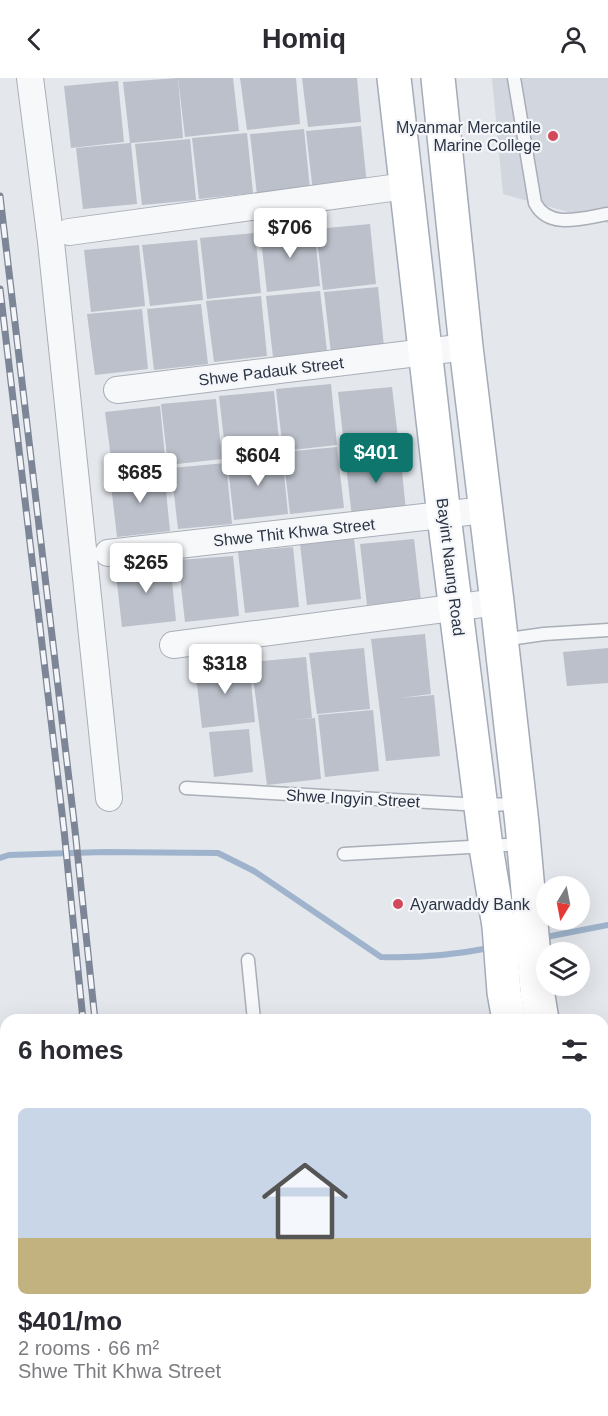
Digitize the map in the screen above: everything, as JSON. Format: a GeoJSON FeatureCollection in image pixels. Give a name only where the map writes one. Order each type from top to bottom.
{"type":"FeatureCollection","features":[{"type":"Feature","properties":{"kind":"main road","name":"Bayint Naung Road"},"geometry":{"type":"LineString","coordinates":[[394,78],[424,352],[486,846],[499,926],[506,1006]]}},
{"type":"Feature","properties":{"kind":"main road"},"geometry":{"type":"LineString","coordinates":[[438,78],[540,1005]]}},
{"type":"Feature","properties":{"kind":"street"},"geometry":{"type":"LineString","coordinates":[[30,78],[51,242],[108,798]]}},
{"type":"Feature","properties":{"kind":"street"},"geometry":{"type":"LineString","coordinates":[[69,232],[406,186]]}},
{"type":"Feature","properties":{"kind":"street","name":"Shwe Padauk Street"},"geometry":{"type":"LineString","coordinates":[[117,390],[466,347]]}},
{"type":"Feature","properties":{"kind":"street","name":"Shwe Thit Khwa Street"},"geometry":{"type":"LineString","coordinates":[[108,553],[485,510]]}},
{"type":"Feature","properties":{"kind":"street"},"geometry":{"type":"LineString","coordinates":[[173,645],[497,602]]}},
{"type":"Feature","properties":{"kind":"lane"},"geometry":{"type":"LineString","coordinates":[[514,78],[534,203],[540,213],[551,219],[563,221],[608,214]]}},
{"type":"Feature","properties":{"kind":"lane"},"geometry":{"type":"LineString","coordinates":[[501,640],[544,634],[608,630]]}},
{"type":"Feature","properties":{"kind":"lane","name":"Shwe Ingyin Street"},"geometry":{"type":"LineString","coordinates":[[186,788],[481,805],[519,804]]}},
{"type":"Feature","properties":{"kind":"lane"},"geometry":{"type":"LineString","coordinates":[[344,854],[524,844]]}},
{"type":"Feature","properties":{"kind":"lane"},"geometry":{"type":"LineString","coordinates":[[248,960],[253,1014]]}},
{"type":"Feature","properties":{"kind":"shaded area","name":"Myanmar Mercantile Marine College"},"geometry":{"type":"Polygon","coordinates":[[[492,78],[608,78],[608,223],[503,194],[492,78]]]}},
{"type":"Feature","properties":{"kind":"building"},"geometry":{"type":"Polygon","coordinates":[[[178,78],[233,78],[239,131],[185,137],[178,78]]]}},
{"type":"Feature","properties":{"kind":"building"},"geometry":{"type":"Polygon","coordinates":[[[178,78],[183,138],[131,143],[137,204],[83,209],[76,148],[130,143],[123,82],[178,78]]]}},
{"type":"Feature","properties":{"kind":"building"},"geometry":{"type":"Polygon","coordinates":[[[240,78],[296,78],[300,124],[247,130],[240,78]]]}},
{"type":"Feature","properties":{"kind":"building"},"geometry":{"type":"Polygon","coordinates":[[[302,78],[357,78],[361,122],[308,127],[302,78]]]}},
{"type":"Feature","properties":{"kind":"building"},"geometry":{"type":"Polygon","coordinates":[[[118,81],[124,142],[71,148],[64,86],[118,81]]]}},
{"type":"Feature","properties":{"kind":"building"},"geometry":{"type":"Polygon","coordinates":[[[361,126],[367,186],[313,192],[306,131],[361,126]]]}},
{"type":"Feature","properties":{"kind":"building"},"geometry":{"type":"Polygon","coordinates":[[[304,129],[310,189],[257,195],[250,134],[304,129]]]}},
{"type":"Feature","properties":{"kind":"building"},"geometry":{"type":"Polygon","coordinates":[[[247,133],[253,193],[199,199],[192,138],[247,133]]]}},
{"type":"Feature","properties":{"kind":"building"},"geometry":{"type":"Polygon","coordinates":[[[190,139],[196,200],[142,205],[135,144],[190,139]]]}},
{"type":"Feature","properties":{"kind":"building"},"geometry":{"type":"Polygon","coordinates":[[[370,224],[376,284],[323,290],[316,229],[370,224]]]}},
{"type":"Feature","properties":{"kind":"building"},"geometry":{"type":"Polygon","coordinates":[[[314,226],[320,286],[267,292],[260,231],[314,226]]]}},
{"type":"Feature","properties":{"kind":"building"},"geometry":{"type":"Polygon","coordinates":[[[255,233],[261,293],[207,299],[200,238],[255,233]]]}},
{"type":"Feature","properties":{"kind":"building"},"geometry":{"type":"Polygon","coordinates":[[[197,240],[203,300],[150,306],[142,245],[197,240]]]}},
{"type":"Feature","properties":{"kind":"building"},"geometry":{"type":"Polygon","coordinates":[[[139,245],[145,306],[91,312],[84,250],[139,245]]]}},
{"type":"Feature","properties":{"kind":"building"},"geometry":{"type":"Polygon","coordinates":[[[378,287],[384,347],[331,353],[324,292],[378,287]]]}},
{"type":"Feature","properties":{"kind":"building"},"geometry":{"type":"Polygon","coordinates":[[[320,291],[327,351],[273,357],[266,296],[320,291]]]}},
{"type":"Feature","properties":{"kind":"building"},"geometry":{"type":"Polygon","coordinates":[[[261,296],[267,356],[214,362],[206,301],[261,296]]]}},
{"type":"Feature","properties":{"kind":"building"},"geometry":{"type":"Polygon","coordinates":[[[201,304],[208,364],[154,370],[147,309],[201,304]]]}},
{"type":"Feature","properties":{"kind":"building"},"geometry":{"type":"Polygon","coordinates":[[[142,309],[148,369],[95,375],[87,314],[142,309]]]}},
{"type":"Feature","properties":{"kind":"building"},"geometry":{"type":"Polygon","coordinates":[[[331,384],[337,445],[283,451],[276,389],[331,384]]]}},
{"type":"Feature","properties":{"kind":"building"},"geometry":{"type":"Polygon","coordinates":[[[392,387],[399,447],[345,453],[338,392],[392,387]]]}},
{"type":"Feature","properties":{"kind":"building"},"geometry":{"type":"Polygon","coordinates":[[[274,391],[280,451],[226,457],[219,396],[274,391]]]}},
{"type":"Feature","properties":{"kind":"building"},"geometry":{"type":"Polygon","coordinates":[[[216,399],[222,459],[168,465],[161,404],[216,399]]]}},
{"type":"Feature","properties":{"kind":"building"},"geometry":{"type":"Polygon","coordinates":[[[160,406],[166,467],[113,473],[105,412],[160,406]]]}},
{"type":"Feature","properties":{"kind":"building"},"geometry":{"type":"Polygon","coordinates":[[[337,447],[344,508],[290,514],[283,452],[337,447]]]}},
{"type":"Feature","properties":{"kind":"building"},"geometry":{"type":"Polygon","coordinates":[[[400,451],[406,511],[352,517],[345,456],[400,451]]]}},
{"type":"Feature","properties":{"kind":"building"},"geometry":{"type":"Polygon","coordinates":[[[282,454],[288,514],[234,520],[227,459],[282,454]]]}},
{"type":"Feature","properties":{"kind":"building"},"geometry":{"type":"Polygon","coordinates":[[[226,463],[232,524],[178,529],[171,468],[226,463]]]}},
{"type":"Feature","properties":{"kind":"building"},"geometry":{"type":"Polygon","coordinates":[[[164,471],[170,531],[117,537],[110,476],[164,471]]]}},
{"type":"Feature","properties":{"kind":"building"},"geometry":{"type":"Polygon","coordinates":[[[354,539],[361,599],[307,605],[300,544],[354,539]]]}},
{"type":"Feature","properties":{"kind":"building"},"geometry":{"type":"Polygon","coordinates":[[[414,539],[421,600],[367,605],[360,544],[414,539]]]}},
{"type":"Feature","properties":{"kind":"building"},"geometry":{"type":"Polygon","coordinates":[[[293,547],[299,607],[245,613],[238,552],[293,547]]]}},
{"type":"Feature","properties":{"kind":"building"},"geometry":{"type":"Polygon","coordinates":[[[233,556],[239,616],[185,622],[178,560],[233,556]]]}},
{"type":"Feature","properties":{"kind":"building"},"geometry":{"type":"Polygon","coordinates":[[[170,561],[176,621],[122,627],[115,566],[170,561]]]}},
{"type":"Feature","properties":{"kind":"building"},"geometry":{"type":"Polygon","coordinates":[[[425,634],[431,694],[400,698],[434,695],[440,756],[386,761],[371,639],[425,634]]]}},
{"type":"Feature","properties":{"kind":"building"},"geometry":{"type":"Polygon","coordinates":[[[364,648],[370,709],[317,714],[309,653],[364,648]]]}},
{"type":"Feature","properties":{"kind":"building"},"geometry":{"type":"Polygon","coordinates":[[[608,648],[608,683],[567,686],[563,652],[608,648]]]}},
{"type":"Feature","properties":{"kind":"building"},"geometry":{"type":"Polygon","coordinates":[[[306,657],[312,718],[295,720],[315,718],[321,779],[267,785],[251,662],[306,657]]]}},
{"type":"Feature","properties":{"kind":"building"},"geometry":{"type":"Polygon","coordinates":[[[249,662],[255,722],[202,728],[195,667],[249,662]]]}},
{"type":"Feature","properties":{"kind":"building"},"geometry":{"type":"Polygon","coordinates":[[[373,710],[379,771],[325,777],[318,715],[373,710]]]}},
{"type":"Feature","properties":{"kind":"building"},"geometry":{"type":"Polygon","coordinates":[[[249,729],[253,772],[214,777],[209,732],[249,729]]]}},
{"type":"Feature","properties":{"kind":"waterway"},"geometry":{"type":"LineString","coordinates":[[0,858],[9,855],[104,852],[218,853],[254,871],[381,957],[435,956],[489,948]]}},
{"type":"Feature","properties":{"kind":"waterway"},"geometry":{"type":"LineString","coordinates":[[541,938],[608,925]]}},
{"type":"Feature","properties":{"kind":"railway"},"geometry":{"type":"LineString","coordinates":[[0,196],[75,830],[94,1014]]}},
{"type":"Feature","properties":{"kind":"railway"},"geometry":{"type":"LineString","coordinates":[[0,289],[64,830],[82,1014]]}},
{"type":"Feature","properties":{"kind":"place","name":"Myanmar Mercantile Marine College"},"geometry":{"type":"Point","coordinates":[553,136]}},
{"type":"Feature","properties":{"kind":"place","name":"Ayarwaddy Bank"},"geometry":{"type":"Point","coordinates":[398,904]}}]}
